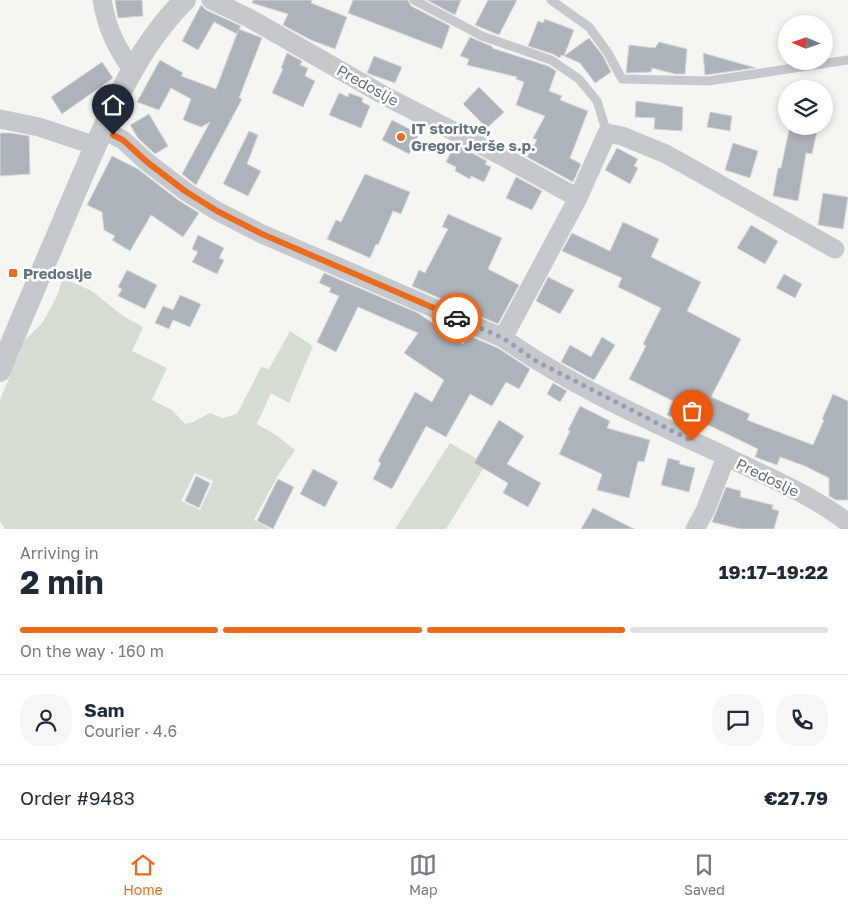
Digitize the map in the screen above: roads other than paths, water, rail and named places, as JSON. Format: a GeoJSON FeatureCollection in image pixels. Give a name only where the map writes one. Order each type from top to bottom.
{"type":"FeatureCollection","features":[{"type":"Feature","properties":{"kind":"street"},"geometry":{"type":"LineString","coordinates":[[102,0],[109,32],[133,71]]}},
{"type":"Feature","properties":{"kind":"street"},"geometry":{"type":"LineString","coordinates":[[0,371],[99,138],[150,42],[170,14],[185,0]]}},
{"type":"Feature","properties":{"kind":"street","name":"Predoslje"},"geometry":{"type":"LineString","coordinates":[[211,0],[248,18],[385,96],[502,156],[578,198]]}},
{"type":"Feature","properties":{"kind":"street","name":"Predoslje"},"geometry":{"type":"LineString","coordinates":[[0,119],[99,138],[123,140],[147,162],[185,191],[217,211],[262,234],[503,338],[536,361],[625,407],[840,510],[848,524]]}},
{"type":"Feature","properties":{"kind":"street"},"geometry":{"type":"LineString","coordinates":[[503,338],[578,198],[607,133],[622,136],[666,154],[835,249]]}},
{"type":"Feature","properties":{"kind":"street"},"geometry":{"type":"LineString","coordinates":[[695,529],[726,457]]}},
{"type":"Feature","properties":{"kind":"lane"},"geometry":{"type":"LineString","coordinates":[[414,0],[482,36],[551,60],[579,79],[597,101],[607,133]]}},
{"type":"Feature","properties":{"kind":"lane"},"geometry":{"type":"LineString","coordinates":[[551,0],[589,27],[608,53],[622,80],[708,81],[848,60]]}},
{"type":"Feature","properties":{"kind":"place","name":"IT storitve, Gregor Jerše s.p."},"geometry":{"type":"Point","coordinates":[401,137]}},
{"type":"Feature","properties":{"kind":"place","name":"Predoslje"},"geometry":{"type":"Point","coordinates":[13,273]}}]}
